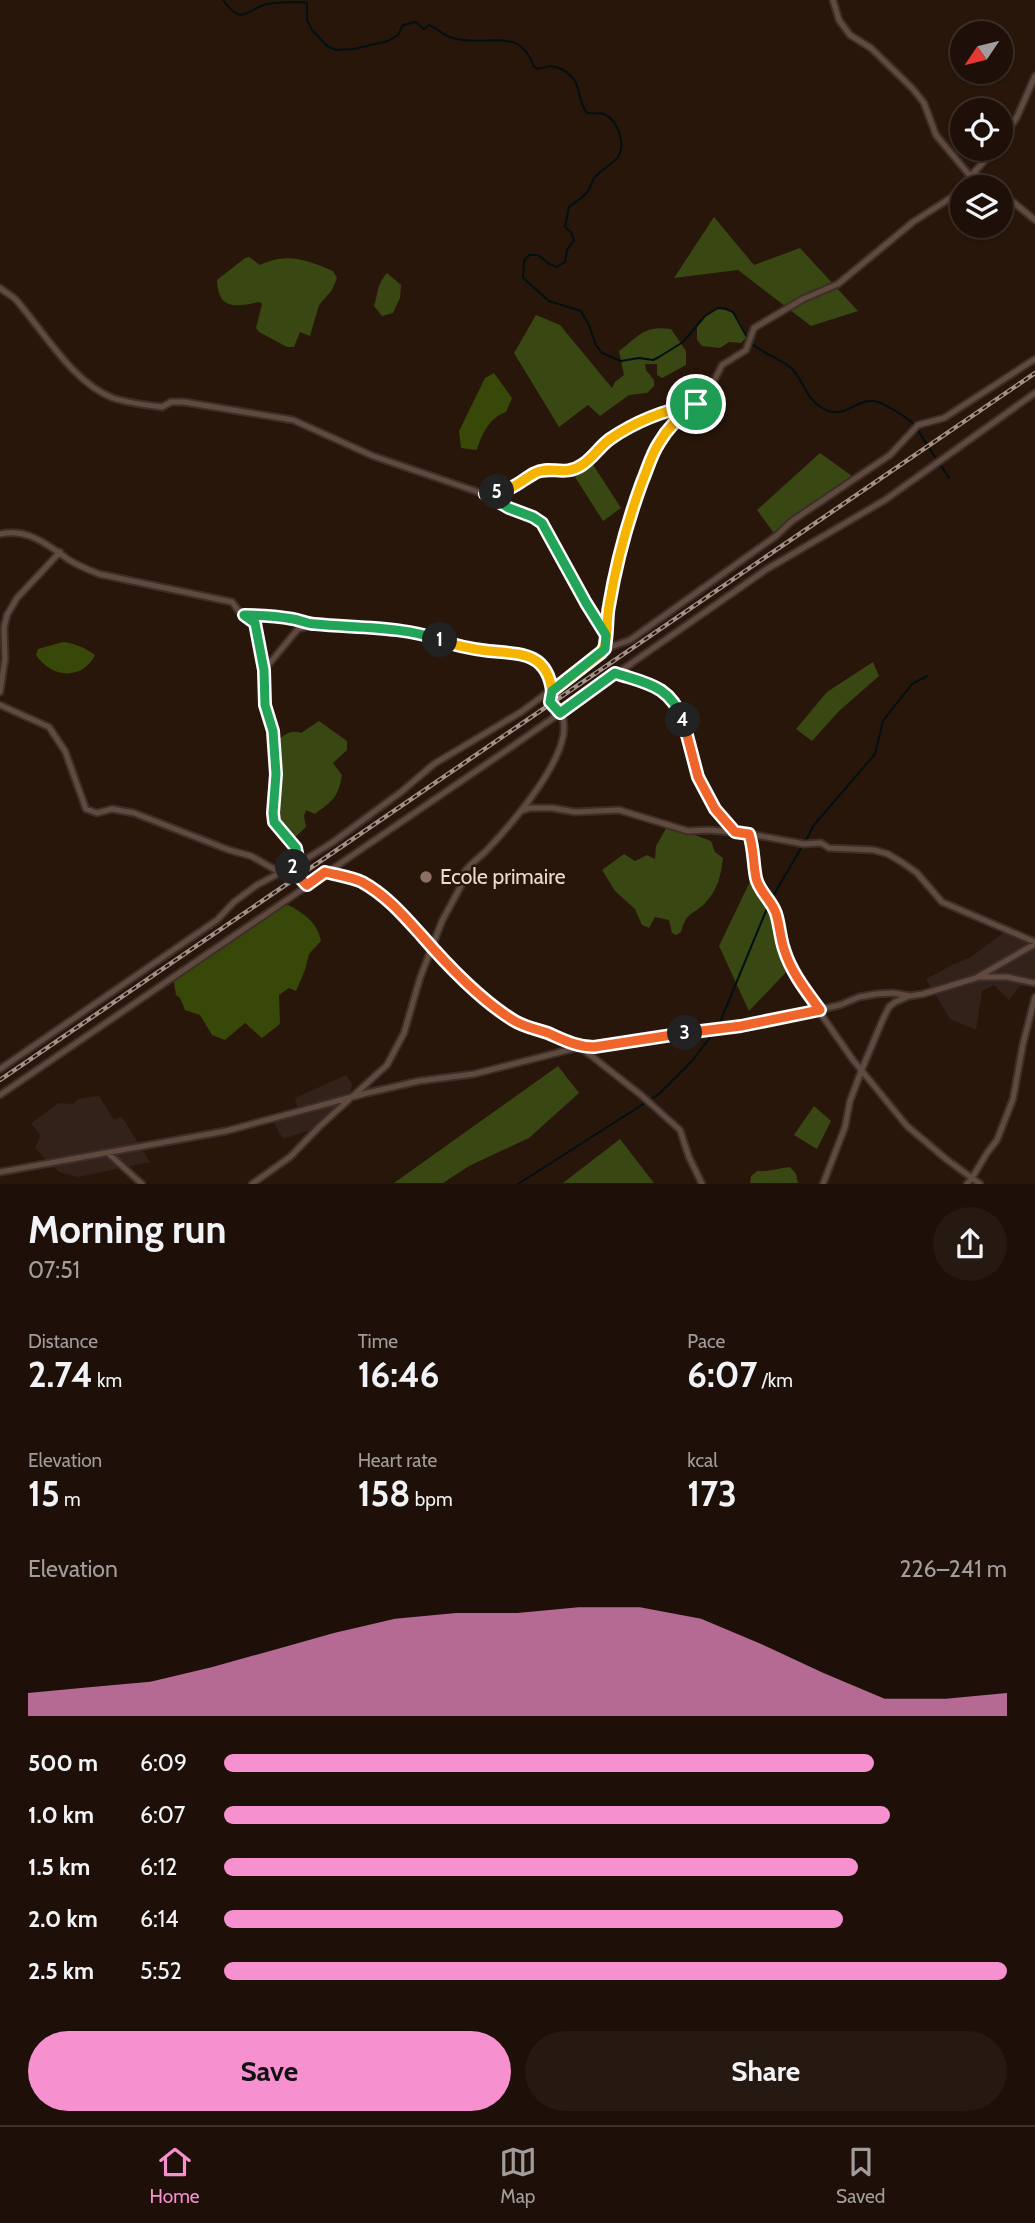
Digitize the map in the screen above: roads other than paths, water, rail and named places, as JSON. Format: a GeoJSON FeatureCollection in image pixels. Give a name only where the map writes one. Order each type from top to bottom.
{"type":"FeatureCollection","features":[{"type":"Feature","properties":{"kind":"street"},"geometry":{"type":"LineString","coordinates":[[833,0],[839,20],[851,37],[871,48],[913,89],[923,103],[936,135],[973,175],[985,161]]}},
{"type":"Feature","properties":{"kind":"street"},"geometry":{"type":"LineString","coordinates":[[1013,123],[1035,76]]}},
{"type":"Feature","properties":{"kind":"street"},"geometry":{"type":"LineString","coordinates":[[605,649],[612,581],[621,545],[648,463],[676,419],[709,391],[722,365],[746,349],[754,328],[803,299],[838,284],[913,222],[950,199]]}},
{"type":"Feature","properties":{"kind":"street"},"geometry":{"type":"LineString","coordinates":[[1013,202],[1035,220]]}},
{"type":"Feature","properties":{"kind":"street"},"geometry":{"type":"LineString","coordinates":[[0,288],[15,298],[70,366],[112,398],[162,407],[171,402],[184,401],[287,419],[373,456],[485,494],[509,508],[533,517],[542,523],[606,635]]}},
{"type":"Feature","properties":{"kind":"street"},"geometry":{"type":"LineString","coordinates":[[0,1069],[217,920],[234,902],[257,885],[333,842],[434,764],[490,732],[552,691],[605,649],[630,640],[776,536],[792,521],[890,455],[918,425],[944,418],[1035,359]]}},
{"type":"Feature","properties":{"kind":"street"},"geometry":{"type":"LineString","coordinates":[[0,1095],[766,569],[885,500],[1035,393]]}},
{"type":"Feature","properties":{"kind":"street"},"geometry":{"type":"LineString","coordinates":[[485,494],[507,491],[543,470],[570,471],[582,465],[608,440],[634,425],[668,410],[696,404]]}},
{"type":"Feature","properties":{"kind":"street"},"geometry":{"type":"LineString","coordinates":[[0,534],[13,531],[24,533],[50,545],[81,567],[99,574],[232,602],[255,623],[264,670],[265,705],[273,731],[276,774],[274,822],[296,848],[299,863]]}},
{"type":"Feature","properties":{"kind":"street"},"geometry":{"type":"LineString","coordinates":[[0,692],[7,615],[17,598],[60,552]]}},
{"type":"Feature","properties":{"kind":"street"},"geometry":{"type":"LineString","coordinates":[[244,615],[281,617],[314,625],[339,625],[414,634],[457,646],[523,654],[535,659],[544,668],[551,682],[550,702],[560,713],[564,728],[561,745],[552,764],[521,811],[465,871],[462,884],[432,946],[395,1054],[382,1070],[290,1157],[253,1184]]}},
{"type":"Feature","properties":{"kind":"street"},"geometry":{"type":"LineString","coordinates":[[264,670],[296,631],[314,625]]}},
{"type":"Feature","properties":{"kind":"street"},"geometry":{"type":"LineString","coordinates":[[615,673],[652,684],[673,699],[688,732],[698,777],[715,809],[735,832]]}},
{"type":"Feature","properties":{"kind":"street"},"geometry":{"type":"LineString","coordinates":[[0,705],[49,727],[65,751],[86,809],[97,813],[112,809],[134,813],[251,856],[281,873]]}},
{"type":"Feature","properties":{"kind":"street"},"geometry":{"type":"LineString","coordinates":[[521,811],[530,808],[575,812],[619,810],[688,831],[735,832],[804,844],[821,843],[829,848],[874,850],[888,854],[917,873],[942,902],[979,916],[1035,943]]}},
{"type":"Feature","properties":{"kind":"street"},"geometry":{"type":"LineString","coordinates":[[749,834],[753,844],[756,880],[776,913],[784,951],[800,984],[853,1060],[907,1126],[980,1184]]}},
{"type":"Feature","properties":{"kind":"street"},"geometry":{"type":"LineString","coordinates":[[290,868],[307,885]]}},
{"type":"Feature","properties":{"kind":"street"},"geometry":{"type":"LineString","coordinates":[[325,872],[359,881],[379,892],[405,915],[469,985],[511,1019],[580,1047],[666,1116],[680,1130],[702,1184]]}},
{"type":"Feature","properties":{"kind":"street"},"geometry":{"type":"LineString","coordinates":[[976,978],[1035,943]]}},
{"type":"Feature","properties":{"kind":"street"},"geometry":{"type":"LineString","coordinates":[[823,1184],[845,1127],[850,1101],[862,1069],[890,1007],[895,1002],[976,978],[999,977],[1035,983]]}},
{"type":"Feature","properties":{"kind":"street"},"geometry":{"type":"LineString","coordinates":[[0,1172],[226,1131],[419,1081],[474,1074],[580,1047],[741,1026],[820,1010],[876,994],[910,996]]}},
{"type":"Feature","properties":{"kind":"street"},"geometry":{"type":"LineString","coordinates":[[967,1184],[997,1140],[1013,1098],[1035,997]]}},
{"type":"Feature","properties":{"kind":"street"},"geometry":{"type":"LineString","coordinates":[[110,1154],[142,1184]]}},
{"type":"Feature","properties":{"kind":"waterway"},"geometry":{"type":"LineString","coordinates":[[223,0],[240,15],[267,4],[307,3],[307,20],[312,30],[327,46],[336,50],[388,41],[398,35],[403,25],[416,22],[424,29],[429,25],[453,38],[511,42],[528,54],[534,67],[538,69],[553,66],[561,69],[576,84],[587,113],[604,114],[613,121],[621,139],[620,152],[616,160],[595,177],[585,195],[569,207],[565,227],[574,240],[567,250],[565,262],[557,267],[538,255],[529,255],[524,261],[523,278],[549,301],[581,311],[602,353],[621,361],[639,358],[653,360],[659,357],[683,342],[705,316],[718,308],[733,312],[748,339]]}},
{"type":"Feature","properties":{"kind":"waterway"},"geometry":{"type":"LineString","coordinates":[[751,343],[792,369],[812,400],[822,408],[837,412],[873,401],[888,407],[914,424]]}},
{"type":"Feature","properties":{"kind":"waterway"},"geometry":{"type":"LineString","coordinates":[[917,429],[937,460]]}},
{"type":"Feature","properties":{"kind":"waterway"},"geometry":{"type":"LineString","coordinates":[[940,464],[949,478]]}},
{"type":"Feature","properties":{"kind":"waterway"},"geometry":{"type":"LineString","coordinates":[[806,840],[814,825],[875,754],[883,721],[912,684],[927,676]]}},
{"type":"Feature","properties":{"kind":"waterway"},"geometry":{"type":"LineString","coordinates":[[770,901],[803,845]]}},
{"type":"Feature","properties":{"kind":"waterway"},"geometry":{"type":"LineString","coordinates":[[718,1027],[768,906]]}},
{"type":"Feature","properties":{"kind":"waterway"},"geometry":{"type":"LineString","coordinates":[[518,1184],[659,1094],[692,1061],[715,1031]]}},
{"type":"Feature","properties":{"kind":"railway"},"geometry":{"type":"LineString","coordinates":[[0,1080],[1035,373]]}},
{"type":"Feature","properties":{"kind":"place","name":"Ecole primaire"},"geometry":{"type":"Point","coordinates":[426,877]}}]}
